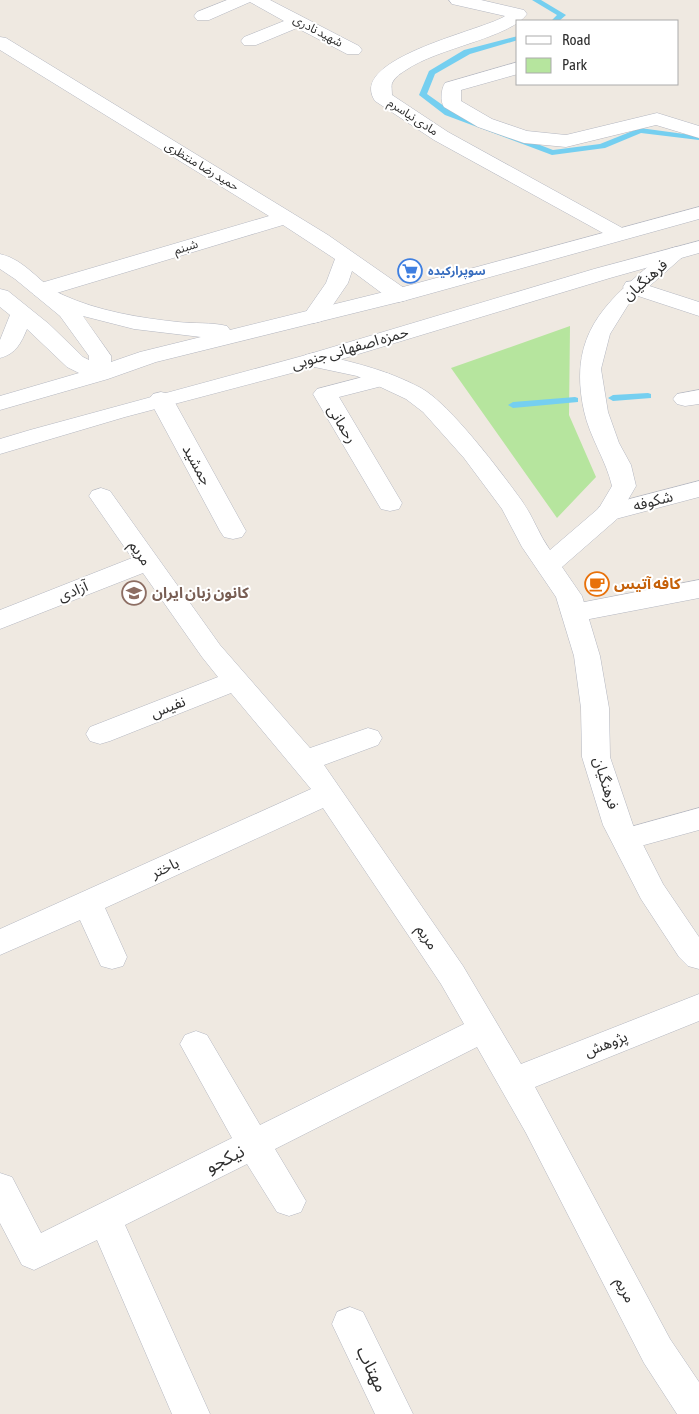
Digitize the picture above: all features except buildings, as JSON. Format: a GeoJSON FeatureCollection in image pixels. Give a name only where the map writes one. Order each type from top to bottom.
{"type":"FeatureCollection","features":[{"type":"Feature","properties":{"kind":"street"},"geometry":{"type":"LineString","coordinates":[[203,16],[242,0]]}},
{"type":"Feature","properties":{"kind":"street","name":"شهید نادری"},"geometry":{"type":"LineString","coordinates":[[257,0],[352,50]]}},
{"type":"Feature","properties":{"kind":"street","name":"مادی نیاسرم"},"geometry":{"type":"LineString","coordinates":[[458,0],[518,14],[498,28],[438,45],[399,66],[382,83],[380,90],[382,97],[441,136],[618,234]]}},
{"type":"Feature","properties":{"kind":"street"},"geometry":{"type":"LineString","coordinates":[[250,41],[299,21]]}},
{"type":"Feature","properties":{"kind":"street","name":"حمید رضا منتظری"},"geometry":{"type":"LineString","coordinates":[[0,42],[286,217],[346,256],[399,295]]}},
{"type":"Feature","properties":{"kind":"street"},"geometry":{"type":"LineString","coordinates":[[516,69],[452,87],[451,103],[485,123],[524,138],[566,141],[657,120],[699,132]]}},
{"type":"Feature","properties":{"kind":"street"},"geometry":{"type":"LineString","coordinates":[[0,403],[100,374],[148,357],[399,295],[699,213]]}},
{"type":"Feature","properties":{"kind":"street","name":"شبنم"},"geometry":{"type":"LineString","coordinates":[[47,294],[85,278],[286,217]]}},
{"type":"Feature","properties":{"kind":"street","name":"حمزه اصفهانی جنوبی"},"geometry":{"type":"LineString","coordinates":[[0,448],[123,409],[313,360],[699,247]]}},
{"type":"Feature","properties":{"kind":"street","name":"فرهنگیان"},"geometry":{"type":"LineString","coordinates":[[548,566],[608,513],[624,486],[618,465],[596,412],[590,369],[599,334],[620,301],[634,287],[676,253]]}},
{"type":"Feature","properties":{"kind":"street"},"geometry":{"type":"LineString","coordinates":[[314,316],[337,283],[346,256]]}},
{"type":"Feature","properties":{"kind":"street"},"geometry":{"type":"LineString","coordinates":[[0,260],[68,311],[100,356],[100,374]]}},
{"type":"Feature","properties":{"kind":"street"},"geometry":{"type":"LineString","coordinates":[[634,287],[699,309]]}},
{"type":"Feature","properties":{"kind":"street"},"geometry":{"type":"LineString","coordinates":[[47,294],[99,315],[192,331],[253,331]]}},
{"type":"Feature","properties":{"kind":"street"},"geometry":{"type":"LineString","coordinates":[[0,296],[75,362],[100,374],[123,409]]}},
{"type":"Feature","properties":{"kind":"street"},"geometry":{"type":"LineString","coordinates":[[0,352],[10,343],[22,314]]}},
{"type":"Feature","properties":{"kind":"street","name":"فرهنگیان"},"geometry":{"type":"LineString","coordinates":[[313,360],[343,365],[382,379],[414,394],[437,414],[472,453],[513,506],[535,547],[569,596],[587,656],[595,708],[596,757],[618,824],[652,891],[690,948],[699,957]]}},
{"type":"Feature","properties":{"kind":"street","name":"رحمانی"},"geometry":{"type":"LineString","coordinates":[[382,379],[324,394],[390,504]]}},
{"type":"Feature","properties":{"kind":"street","name":"جمشید"},"geometry":{"type":"LineString","coordinates":[[161,399],[233,531]]}},
{"type":"Feature","properties":{"kind":"street","name":"شکوفه"},"geometry":{"type":"LineString","coordinates":[[608,513],[699,489]]}},
{"type":"Feature","properties":{"kind":"street","name":"مریم"},"geometry":{"type":"LineString","coordinates":[[101,496],[211,651],[329,793],[452,975],[514,1081],[657,1351],[699,1414]]}},
{"type":"Feature","properties":{"kind":"street","name":"آزادی"},"geometry":{"type":"LineString","coordinates":[[0,620],[147,562]]}},
{"type":"Feature","properties":{"kind":"street"},"geometry":{"type":"LineString","coordinates":[[574,613],[699,589]]}},
{"type":"Feature","properties":{"kind":"street","name":"نفیس"},"geometry":{"type":"LineString","coordinates":[[100,734],[236,681]]}},
{"type":"Feature","properties":{"kind":"street"},"geometry":{"type":"LineString","coordinates":[[304,761],[368,738]]}},
{"type":"Feature","properties":{"kind":"street","name":"باختر"},"geometry":{"type":"LineString","coordinates":[[0,943],[329,793]]}},
{"type":"Feature","properties":{"kind":"street"},"geometry":{"type":"LineString","coordinates":[[626,839],[699,819]]}},
{"type":"Feature","properties":{"kind":"street"},"geometry":{"type":"LineString","coordinates":[[87,903],[112,957]]}},
{"type":"Feature","properties":{"kind":"street","name":"پژوهش"},"geometry":{"type":"LineString","coordinates":[[514,1081],[699,1007]]}},
{"type":"Feature","properties":{"kind":"street","name":"نیکجو"},"geometry":{"type":"LineString","coordinates":[[0,1188],[34,1254],[483,1029]]}},
{"type":"Feature","properties":{"kind":"street"},"geometry":{"type":"LineString","coordinates":[[196,1044],[253,1144],[289,1201]]}},
{"type":"Feature","properties":{"kind":"street"},"geometry":{"type":"LineString","coordinates":[[105,1219],[191,1414]]}},
{"type":"Feature","properties":{"kind":"street","name":"مهتاب"},"geometry":{"type":"LineString","coordinates":[[350,1324],[394,1414]]}},
{"type":"Feature","properties":{"kind":"green space"},"geometry":{"type":"Polygon","coordinates":[[[570,326],[569,415],[596,477],[557,518],[451,368],[570,326]]]}},
{"type":"Feature","properties":{"kind":"waterway"},"geometry":{"type":"LineString","coordinates":[[536,0],[562,15],[556,20]]}},
{"type":"Feature","properties":{"kind":"waterway"},"geometry":{"type":"LineString","coordinates":[[516,39],[467,52],[432,73],[423,95],[448,113],[552,153],[602,146],[640,130],[699,138]]}},
{"type":"Feature","properties":{"kind":"waterway"},"geometry":{"type":"LineString","coordinates":[[613,398],[648,396]]}},
{"type":"Feature","properties":{"kind":"waterway"},"geometry":{"type":"LineString","coordinates":[[513,405],[575,400]]}},
{"type":"Feature","properties":{"kind":"place","name":"سوپرارکیده"},"geometry":{"type":"Point","coordinates":[410,271]}},
{"type":"Feature","properties":{"kind":"place","name":"کافه آتیس"},"geometry":{"type":"Point","coordinates":[597,584]}},
{"type":"Feature","properties":{"kind":"place","name":"کانون زبان ایران"},"geometry":{"type":"Point","coordinates":[134,593]}}]}
